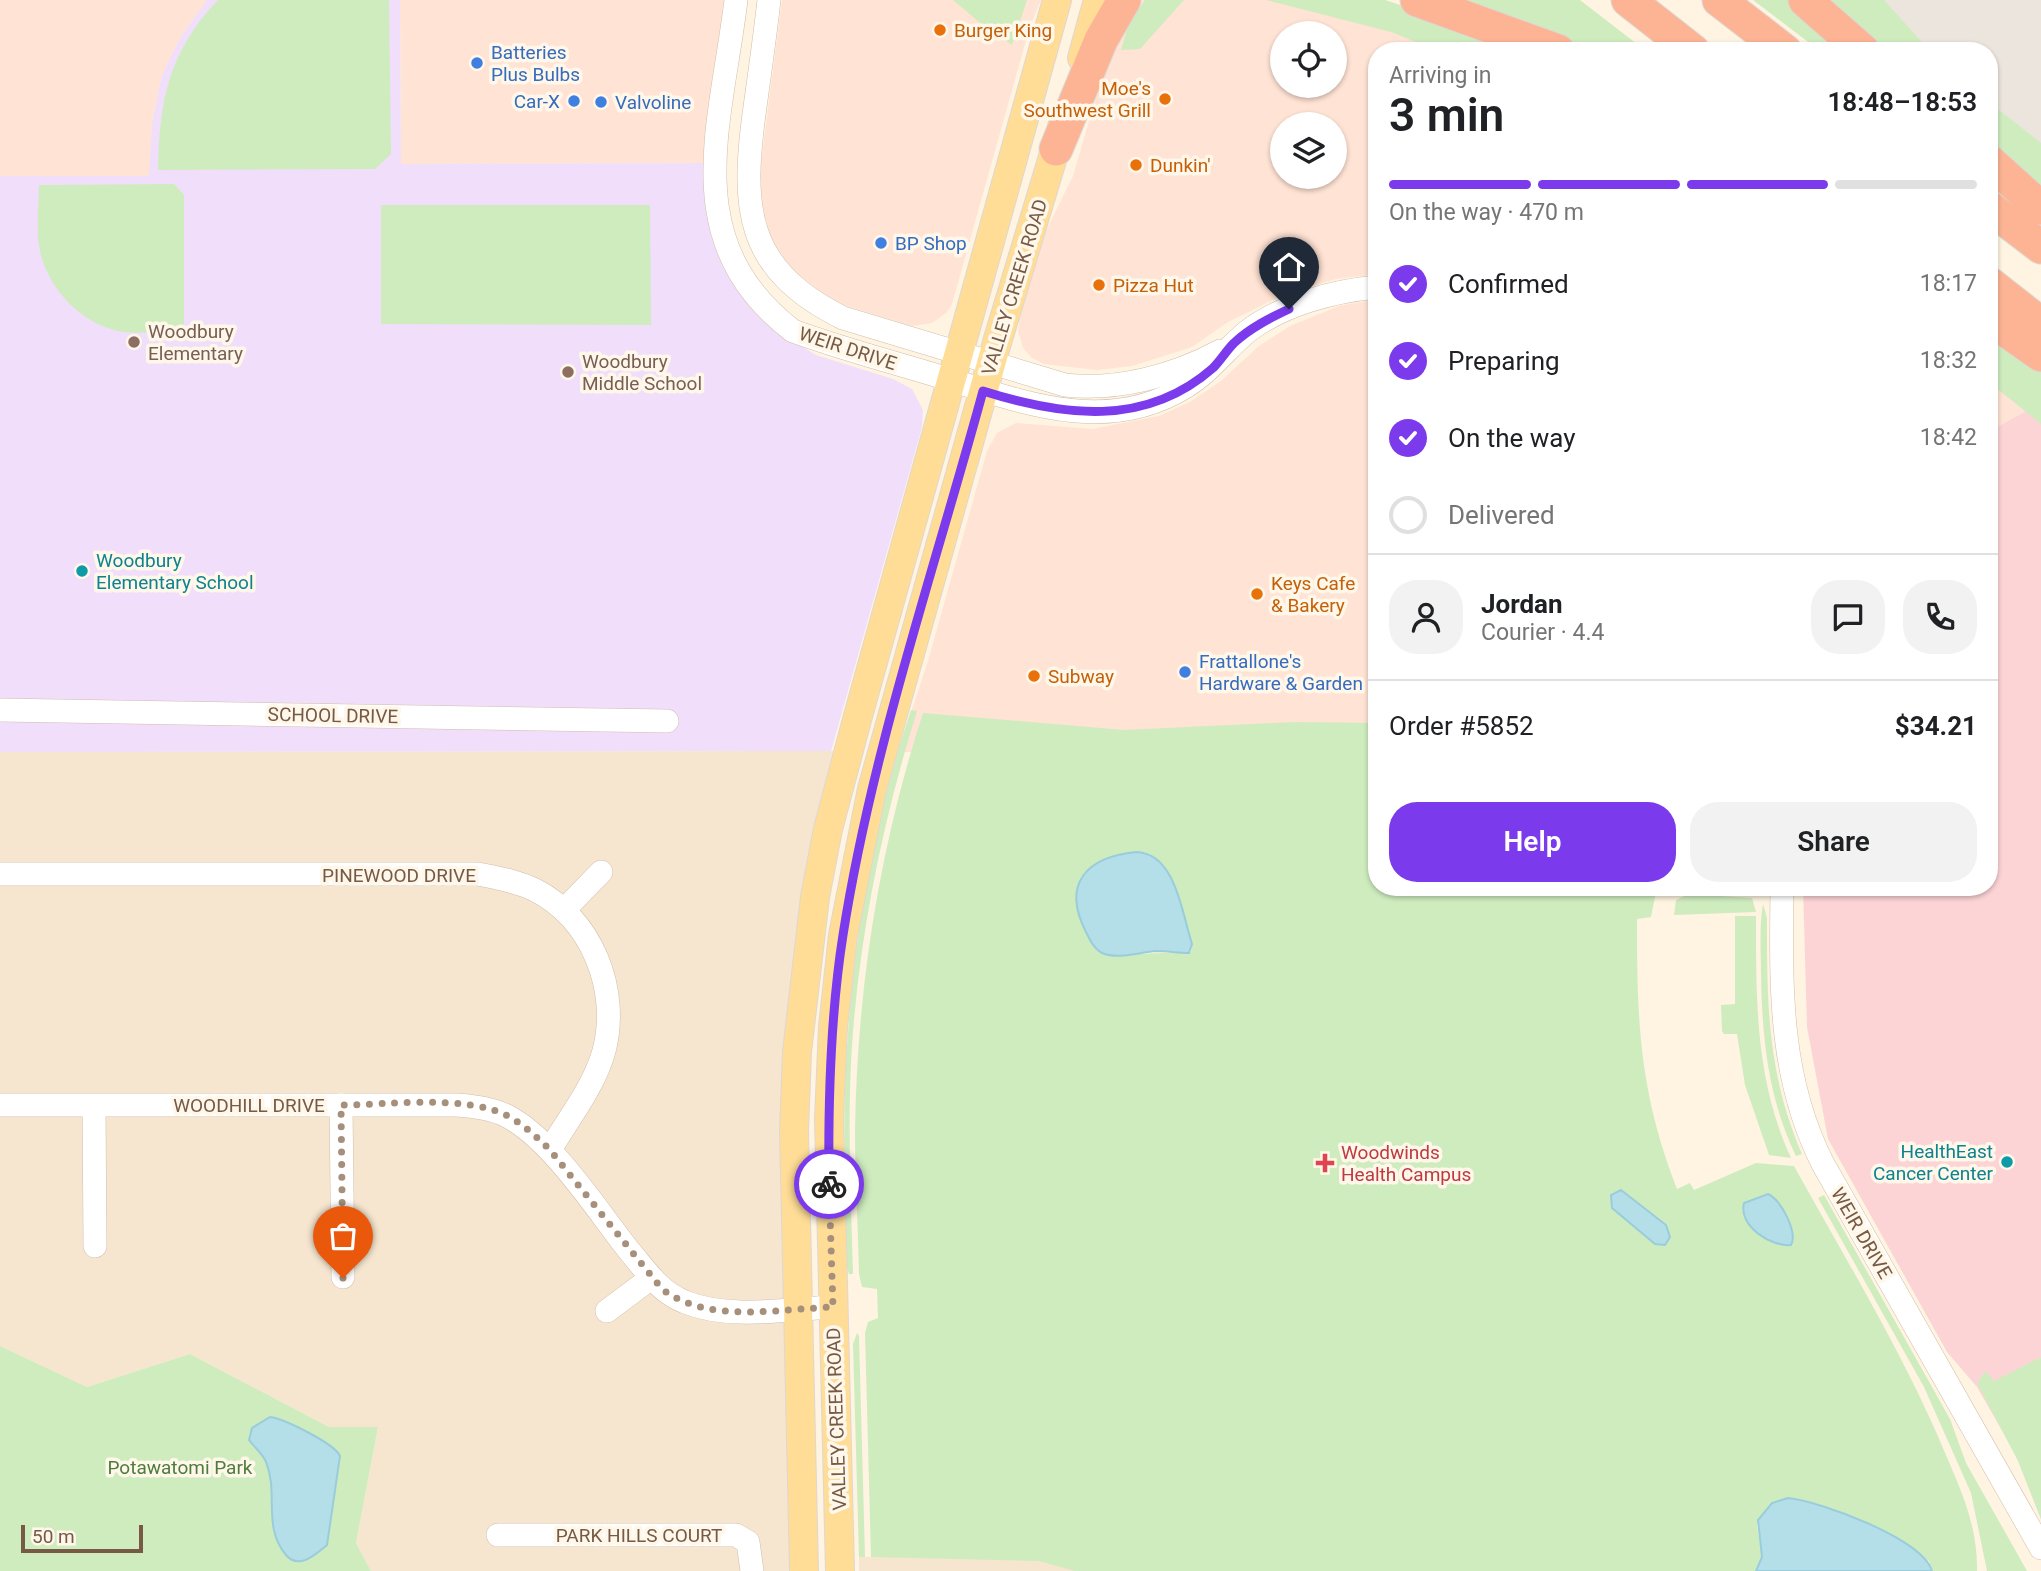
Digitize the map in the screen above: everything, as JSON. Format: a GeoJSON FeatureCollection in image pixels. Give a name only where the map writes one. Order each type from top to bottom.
{"type":"FeatureCollection","features":[{"type":"Feature","properties":{"kind":"highway"},"geometry":{"type":"LineString","coordinates":[[1056,149],[1107,28],[1124,0]]}},
{"type":"Feature","properties":{"kind":"highway"},"geometry":{"type":"LineString","coordinates":[[1417,0],[1533,42]]}},
{"type":"Feature","properties":{"kind":"highway"},"geometry":{"type":"LineString","coordinates":[[1628,0],[1682,42]]}},
{"type":"Feature","properties":{"kind":"highway"},"geometry":{"type":"LineString","coordinates":[[1719,0],[1774,42]]}},
{"type":"Feature","properties":{"kind":"highway"},"geometry":{"type":"LineString","coordinates":[[1805,0],[1853,42]]}},
{"type":"Feature","properties":{"kind":"highway"},"geometry":{"type":"LineString","coordinates":[[1998,169],[2041,208]]}},
{"type":"Feature","properties":{"kind":"highway"},"geometry":{"type":"LineString","coordinates":[[1998,214],[2041,247]]}},
{"type":"Feature","properties":{"kind":"highway"},"geometry":{"type":"LineString","coordinates":[[1998,290],[2041,324]]}},
{"type":"Feature","properties":{"kind":"highway"},"geometry":{"type":"LineString","coordinates":[[1998,325],[2041,355]]}},
{"type":"Feature","properties":{"kind":"main road","name":"VALLEY CREEK ROAD"},"geometry":{"type":"LineString","coordinates":[[804,1571],[794,1131],[797,1052],[815,897],[831,816],[1057,0]]}},
{"type":"Feature","properties":{"kind":"main road","name":"VALLEY CREEK ROAD"},"geometry":{"type":"LineString","coordinates":[[840,1571],[829,1101],[833,1027],[843,935],[872,789],[987,378],[1098,0]]}},
{"type":"Feature","properties":{"kind":"street","name":"WEIR DRIVE"},"geometry":{"type":"LineString","coordinates":[[736,0],[719,128],[715,192],[718,220],[727,252],[746,285],[766,310],[793,331],[855,353],[954,367]]}},
{"type":"Feature","properties":{"kind":"street","name":"WEIR DRIVE"},"geometry":{"type":"LineString","coordinates":[[769,0],[748,159],[749,198],[760,242],[774,267],[790,284],[816,304],[843,318],[954,367],[987,378],[1054,410],[1087,412],[1124,409],[1183,389],[1214,367],[1251,329],[1307,302],[1345,291],[1368,288]]}},
{"type":"Feature","properties":{"kind":"street","name":"SCHOOL DRIVE"},"geometry":{"type":"LineString","coordinates":[[0,710],[667,721]]}},
{"type":"Feature","properties":{"kind":"street"},"geometry":{"type":"LineString","coordinates":[[564,910],[601,872]]}},
{"type":"Feature","properties":{"kind":"street","name":"PINEWOOD DRIVE"},"geometry":{"type":"LineString","coordinates":[[0,874],[478,874],[535,890],[564,910],[586,937],[598,959],[609,1004],[603,1054],[592,1080],[550,1150]]}},
{"type":"Feature","properties":{"kind":"street","name":"WEIR DRIVE"},"geometry":{"type":"LineString","coordinates":[[1782,896],[1784,1034],[1792,1082],[1805,1124],[1823,1164],[2041,1548]]}},
{"type":"Feature","properties":{"kind":"street","name":"WOODHILL DRIVE"},"geometry":{"type":"LineString","coordinates":[[0,1105],[484,1107],[530,1130],[550,1150],[652,1278],[677,1298],[703,1308],[833,1307]]}},
{"type":"Feature","properties":{"kind":"street"},"geometry":{"type":"LineString","coordinates":[[341,1105],[343,1278]]}},
{"type":"Feature","properties":{"kind":"street"},"geometry":{"type":"LineString","coordinates":[[94,1106],[95,1246]]}},
{"type":"Feature","properties":{"kind":"street"},"geometry":{"type":"LineString","coordinates":[[607,1311],[652,1278]]}},
{"type":"Feature","properties":{"kind":"street","name":"PARK HILLS COURT"},"geometry":{"type":"LineString","coordinates":[[498,1535],[736,1535],[748,1542],[752,1571]]}},
{"type":"Feature","properties":{"kind":"shaded area"},"geometry":{"type":"Polygon","coordinates":[[[0,0],[207,0],[180,38],[162,75],[152,123],[150,176],[0,176],[0,0]]]}},
{"type":"Feature","properties":{"kind":"shaded area","name":"Woodbury Middle School"},"geometry":{"type":"Polygon","coordinates":[[[207,0],[400,0],[401,164],[705,163],[705,201],[711,236],[724,269],[751,308],[777,332],[816,355],[893,379],[912,389],[923,410],[922,427],[831,751],[0,752],[0,176],[149,176],[152,123],[162,75],[180,38],[207,0]]]}},
{"type":"Feature","properties":{"kind":"shaded area"},"geometry":{"type":"Polygon","coordinates":[[[400,0],[726,0],[705,163],[401,164],[400,0]]]}},
{"type":"Feature","properties":{"kind":"shaded area"},"geometry":{"type":"Polygon","coordinates":[[[782,0],[1041,0],[1030,26],[952,304],[946,313],[932,323],[912,326],[834,302],[789,267],[770,235],[761,203],[759,178],[782,0]]]}},
{"type":"Feature","properties":{"kind":"shaded area"},"geometry":{"type":"Polygon","coordinates":[[[1135,0],[1385,0],[1509,42],[1368,42],[1368,275],[1336,279],[1285,294],[1228,322],[1192,347],[1132,366],[1097,370],[1044,364],[1032,358],[1023,348],[1018,331],[1020,318],[1042,239],[1073,176],[1108,56],[1135,0]]]}},
{"type":"Feature","properties":{"kind":"shaded area"},"geometry":{"type":"Polygon","coordinates":[[[1815,0],[2041,0],[2041,193],[1998,160],[1998,42],[1863,42],[1815,0]]]}},
{"type":"Feature","properties":{"kind":"shaded area"},"geometry":{"type":"Polygon","coordinates":[[[1368,301],[1368,753],[898,752],[928,661],[987,451],[997,433],[1016,423],[1092,429],[1159,416],[1190,402],[1221,381],[1259,346],[1290,326],[1339,306],[1368,301]]]}},
{"type":"Feature","properties":{"kind":"shaded area"},"geometry":{"type":"Polygon","coordinates":[[[1998,343],[2041,403],[1998,427],[1998,343]]]}},
{"type":"Feature","properties":{"kind":"shaded area"},"geometry":{"type":"Polygon","coordinates":[[[2041,403],[2041,1519],[2015,1453],[1977,1387],[1947,1352],[1828,1139],[1807,1027],[1803,896],[1998,896],[1998,427],[2041,403]]]}},
{"type":"Feature","properties":{"kind":"shaded area"},"geometry":{"type":"Polygon","coordinates":[[[848,751],[803,987],[804,1571],[371,1571],[356,1543],[378,1427],[329,1427],[190,1354],[87,1387],[0,1346],[0,752],[848,751]]]}},
{"type":"Feature","properties":{"kind":"shaded area"},"geometry":{"type":"Polygon","coordinates":[[[1053,1556],[1089,1571],[859,1571],[859,1557],[1053,1556]]]}},
{"type":"Feature","properties":{"kind":"green space"},"geometry":{"type":"Polygon","coordinates":[[[218,0],[389,0],[391,154],[375,169],[158,170],[161,122],[170,78],[188,38],[218,0]]]}},
{"type":"Feature","properties":{"kind":"green space"},"geometry":{"type":"Polygon","coordinates":[[[953,0],[1027,0],[1012,45],[986,28],[953,0]]]}},
{"type":"Feature","properties":{"kind":"green space"},"geometry":{"type":"Polygon","coordinates":[[[1145,0],[1184,0],[1140,49],[1121,50],[1129,22],[1145,0]]]}},
{"type":"Feature","properties":{"kind":"green space"},"geometry":{"type":"Polygon","coordinates":[[[1266,0],[1385,0],[1509,42],[1416,42],[1391,32],[1266,0]]]}},
{"type":"Feature","properties":{"kind":"green space"},"geometry":{"type":"Polygon","coordinates":[[[1445,0],[1580,0],[1634,42],[1554,42],[1445,0]]]}},
{"type":"Feature","properties":{"kind":"green space"},"geometry":{"type":"Polygon","coordinates":[[[1753,0],[1795,0],[1843,42],[1808,42],[1753,0]]]}},
{"type":"Feature","properties":{"kind":"green space"},"geometry":{"type":"Polygon","coordinates":[[[1815,0],[1884,0],[1922,42],[1863,42],[1815,0]]]}},
{"type":"Feature","properties":{"kind":"green space"},"geometry":{"type":"Polygon","coordinates":[[[1998,109],[2041,143],[2041,193],[1998,160],[1998,109]]]}},
{"type":"Feature","properties":{"kind":"green space"},"geometry":{"type":"Polygon","coordinates":[[[174,184],[184,195],[184,331],[124,332],[109,329],[80,313],[57,289],[42,260],[38,230],[39,185],[174,184]]]}},
{"type":"Feature","properties":{"kind":"green space"},"geometry":{"type":"Polygon","coordinates":[[[381,205],[650,205],[651,325],[381,324],[381,205]]]}},
{"type":"Feature","properties":{"kind":"green space"},"geometry":{"type":"Polygon","coordinates":[[[1998,338],[2041,370],[2041,424],[1998,389],[1998,338]]]}},
{"type":"Feature","properties":{"kind":"green space"},"geometry":{"type":"Polygon","coordinates":[[[911,710],[917,711],[875,876],[856,1002],[850,1103],[853,1274],[849,1274],[844,1243],[844,1129],[850,1007],[866,887],[878,827],[911,710]]]}},
{"type":"Feature","properties":{"kind":"green space","name":"Woodwinds Health Campus"},"geometry":{"type":"Polygon","coordinates":[[[923,713],[1124,730],[1295,722],[1368,723],[1368,896],[1655,896],[1651,917],[1637,919],[1640,1024],[1655,1120],[1677,1189],[1690,1183],[1694,1190],[1756,1163],[1794,1166],[1887,1332],[1937,1434],[1970,1517],[1977,1571],[1932,1571],[1929,1561],[1862,1522],[1824,1506],[1788,1498],[1757,1525],[1762,1557],[1756,1571],[1075,1571],[1039,1561],[871,1557],[865,1333],[868,1322],[878,1318],[877,1289],[862,1287],[859,1274],[855,1149],[857,1078],[860,1025],[873,919],[894,815],[923,713]],[[1145,852],[1118,855],[1102,860],[1081,877],[1084,927],[1096,949],[1133,954],[1191,952],[1192,944],[1177,891],[1156,858],[1145,852]]]}},
{"type":"Feature","properties":{"kind":"green space"},"geometry":{"type":"Polygon","coordinates":[[[1685,896],[1752,898],[1756,912],[1674,915],[1676,900],[1685,896]]]}},
{"type":"Feature","properties":{"kind":"green space"},"geometry":{"type":"Polygon","coordinates":[[[1763,904],[1767,918],[1771,1038],[1782,1095],[1802,1154],[1796,1156],[1779,1112],[1768,1067],[1762,998],[1763,904]]]}},
{"type":"Feature","properties":{"kind":"green space"},"geometry":{"type":"Polygon","coordinates":[[[1735,916],[1756,916],[1756,978],[1764,1069],[1779,1129],[1791,1158],[1769,1155],[1745,1085],[1737,1034],[1724,1034],[1722,1031],[1721,1005],[1735,1004],[1735,916]]]}},
{"type":"Feature","properties":{"kind":"green space"},"geometry":{"type":"Polygon","coordinates":[[[1824,1195],[1950,1419],[1966,1463],[2027,1571],[1987,1571],[1971,1493],[1924,1387],[1818,1198],[1824,1195]]]}},
{"type":"Feature","properties":{"kind":"green space"},"geometry":{"type":"Polygon","coordinates":[[[857,1333],[865,1557],[859,1557],[853,1344],[857,1333]]]}},
{"type":"Feature","properties":{"kind":"green space","name":"Potawatomi Park"},"geometry":{"type":"Polygon","coordinates":[[[0,1346],[87,1387],[190,1354],[329,1427],[378,1427],[356,1543],[371,1571],[0,1571],[0,1346]]]}},
{"type":"Feature","properties":{"kind":"green space"},"geometry":{"type":"Polygon","coordinates":[[[2041,1357],[2041,1519],[2018,1461],[1977,1383],[1985,1371],[1994,1381],[2041,1357]]]}},
{"type":"Feature","properties":{"kind":"water"},"geometry":{"type":"Polygon","coordinates":[[[1136,852],[1149,855],[1169,874],[1192,944],[1189,953],[1156,951],[1122,956],[1108,955],[1097,949],[1089,938],[1076,900],[1083,876],[1104,860],[1136,852]]]}},
{"type":"Feature","properties":{"kind":"water"},"geometry":{"type":"Polygon","coordinates":[[[1621,1190],[1666,1225],[1670,1237],[1665,1245],[1655,1244],[1612,1208],[1611,1195],[1621,1190]]]}},
{"type":"Feature","properties":{"kind":"water"},"geometry":{"type":"Polygon","coordinates":[[[1768,1194],[1778,1202],[1787,1217],[1793,1240],[1791,1245],[1766,1239],[1746,1220],[1744,1203],[1768,1194]]]}},
{"type":"Feature","properties":{"kind":"water"},"geometry":{"type":"Polygon","coordinates":[[[270,1417],[309,1433],[329,1445],[340,1456],[327,1545],[302,1561],[291,1559],[279,1544],[273,1521],[270,1474],[265,1459],[249,1440],[252,1428],[270,1417]]]}},
{"type":"Feature","properties":{"kind":"water"},"geometry":{"type":"Polygon","coordinates":[[[1788,1498],[1823,1506],[1891,1535],[1925,1559],[1932,1571],[1756,1571],[1762,1557],[1758,1520],[1772,1503],[1788,1498]]]}},
{"type":"Feature","properties":{"kind":"way so far"},"geometry":{"type":"LineString","coordinates":[[343,1278],[341,1105],[456,1105],[484,1107],[506,1116],[530,1130],[550,1150],[662,1289],[685,1302],[710,1310],[833,1307],[829,1184]]}},
{"type":"Feature","properties":{"kind":"place","name":"Burger King"},"geometry":{"type":"Point","coordinates":[940,30]}},
{"type":"Feature","properties":{"kind":"place","name":"Batteries Plus Bulbs"},"geometry":{"type":"Point","coordinates":[477,63]}},
{"type":"Feature","properties":{"kind":"place","name":"Moe's Southwest Grill"},"geometry":{"type":"Point","coordinates":[1165,99]}},
{"type":"Feature","properties":{"kind":"place","name":"Car-X"},"geometry":{"type":"Point","coordinates":[574,101]}},
{"type":"Feature","properties":{"kind":"place","name":"Valvoline"},"geometry":{"type":"Point","coordinates":[601,102]}},
{"type":"Feature","properties":{"kind":"place","name":"Dunkin'"},"geometry":{"type":"Point","coordinates":[1136,165]}},
{"type":"Feature","properties":{"kind":"place","name":"BP Shop"},"geometry":{"type":"Point","coordinates":[881,243]}},
{"type":"Feature","properties":{"kind":"place","name":"Pizza Hut"},"geometry":{"type":"Point","coordinates":[1099,285]}},
{"type":"Feature","properties":{"kind":"place","name":"Woodbury Elementary"},"geometry":{"type":"Point","coordinates":[134,342]}},
{"type":"Feature","properties":{"kind":"place","name":"Woodbury Middle School"},"geometry":{"type":"Point","coordinates":[568,372]}},
{"type":"Feature","properties":{"kind":"place","name":"Woodbury Elementary School"},"geometry":{"type":"Point","coordinates":[82,571]}},
{"type":"Feature","properties":{"kind":"place","name":"Keys Cafe & Bakery"},"geometry":{"type":"Point","coordinates":[1257,594]}},
{"type":"Feature","properties":{"kind":"place","name":"Frattallone's Hardware & Garden"},"geometry":{"type":"Point","coordinates":[1185,672]}},
{"type":"Feature","properties":{"kind":"place","name":"Subway"},"geometry":{"type":"Point","coordinates":[1034,676]}},
{"type":"Feature","properties":{"kind":"place","name":"HealthEast Cancer Center"},"geometry":{"type":"Point","coordinates":[2007,1162]}},
{"type":"Feature","properties":{"kind":"place","name":"Woodwinds Health Campus"},"geometry":{"type":"Point","coordinates":[1325,1163]}},
{"type":"Feature","properties":{"kind":"route"},"geometry":{"type":"LineString","coordinates":[[829,1184],[829,1101],[836,990],[856,863],[872,789],[983,391],[1061,411],[1096,412],[1140,405],[1169,396],[1190,384],[1214,367],[1251,329],[1289,309]]}}]}
